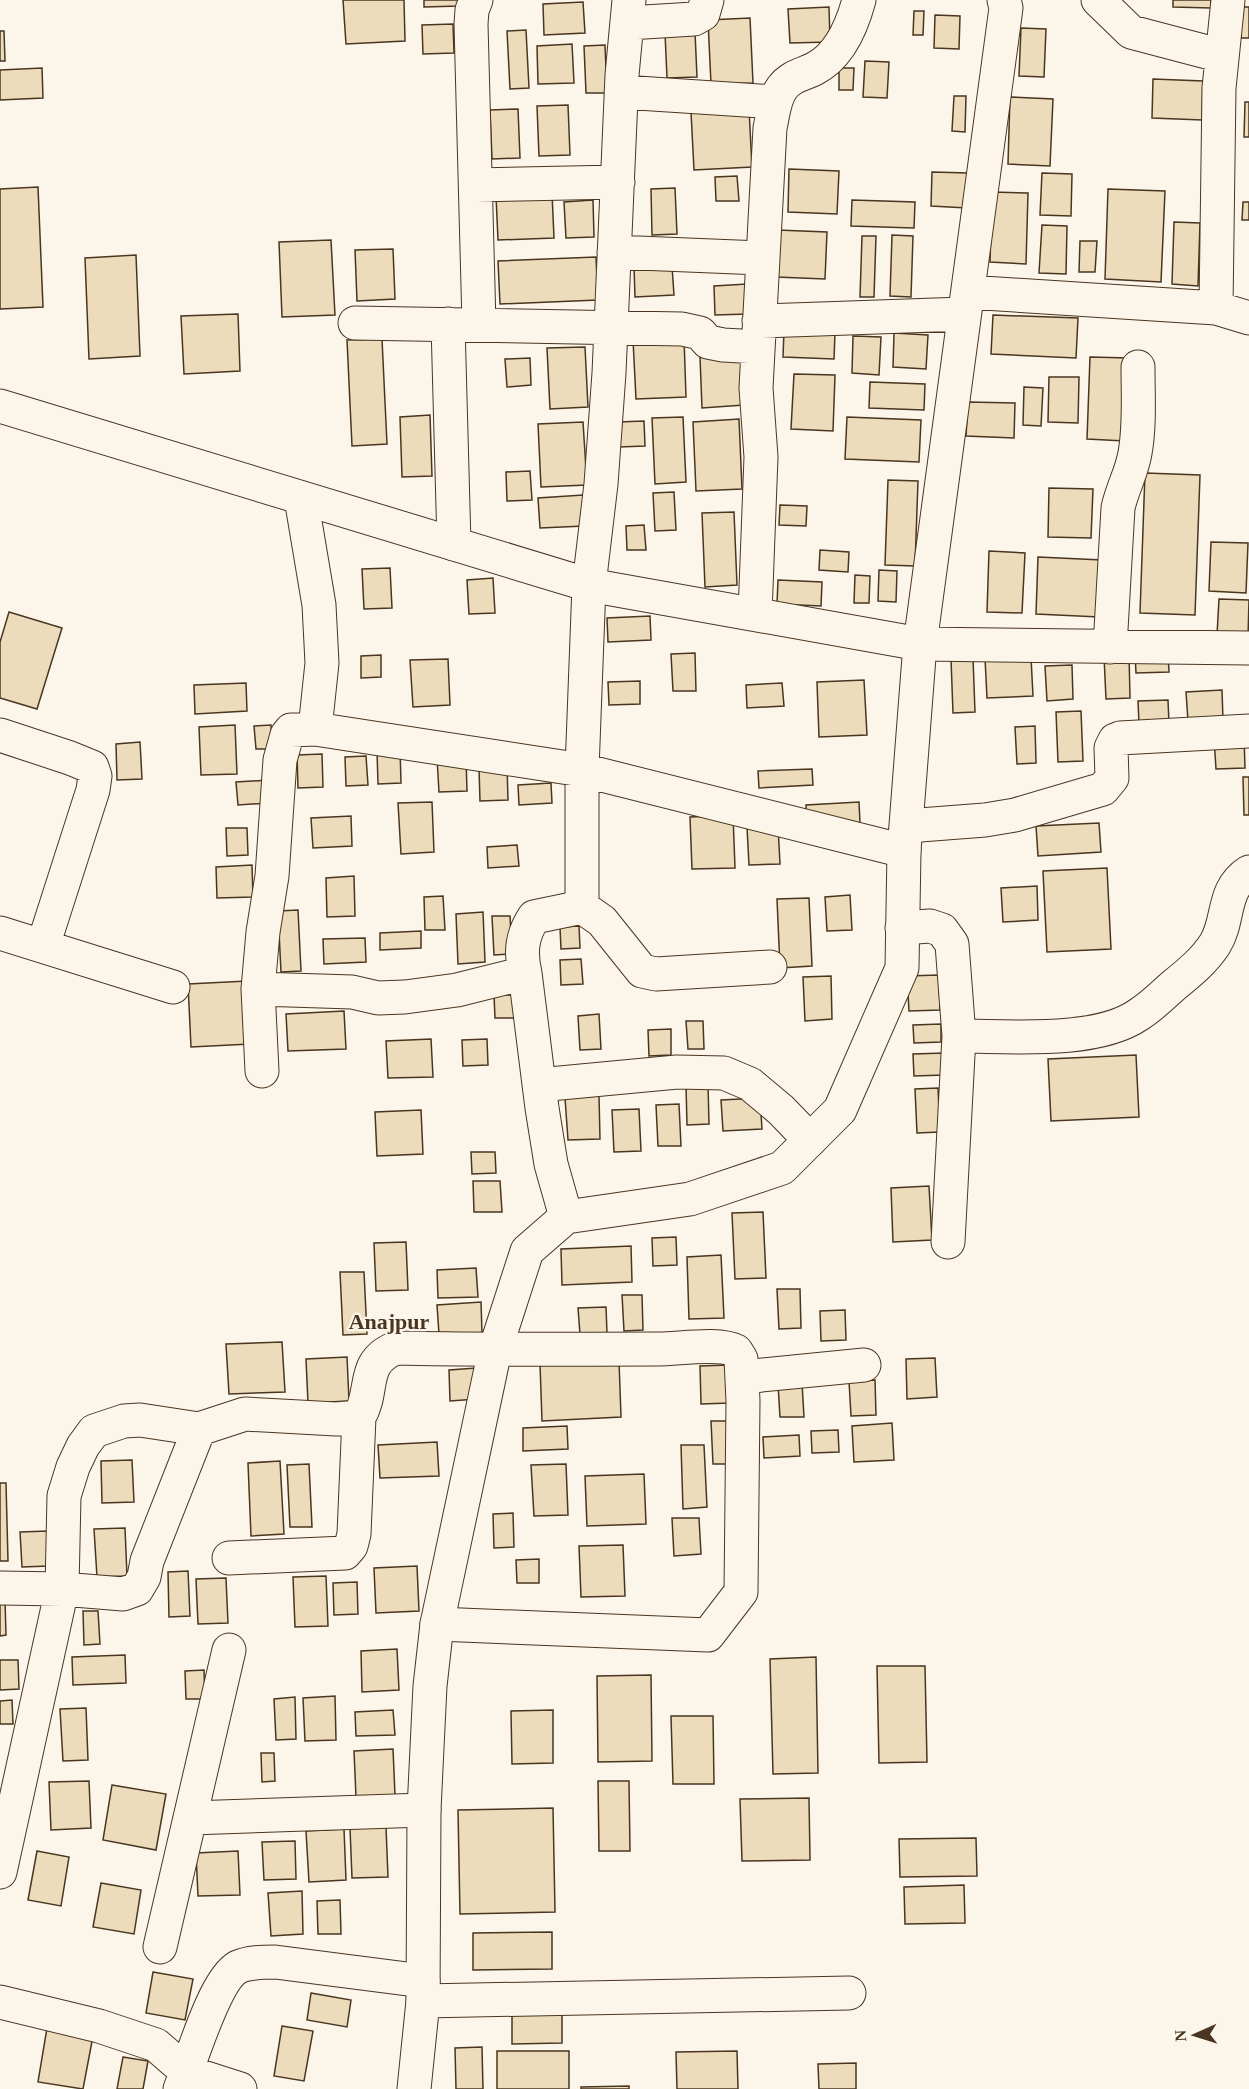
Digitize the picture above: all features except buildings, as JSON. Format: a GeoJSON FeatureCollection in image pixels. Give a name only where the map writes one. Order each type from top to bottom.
{"type":"FeatureCollection","features":[{"type":"Feature","properties":{"kind":"street"},"geometry":{"type":"LineString","coordinates":[[454,544],[464,324],[476,185],[471,24],[472,10],[476,0]]}},
{"type":"Feature","properties":{"kind":"street"},"geometry":{"type":"LineString","coordinates":[[582,907],[582,770],[589,585],[601,484],[609,373],[628,12],[694,19],[703,14],[707,0]]}},
{"type":"Feature","properties":{"kind":"street"},"geometry":{"type":"LineString","coordinates":[[755,614],[761,457],[756,388],[761,258],[770,128],[775,102],[783,87],[797,75],[815,69],[830,56],[844,38],[859,0]]}},
{"type":"Feature","properties":{"kind":"street"},"geometry":{"type":"LineString","coordinates":[[1098,0],[1131,32],[1222,57]]}},
{"type":"Feature","properties":{"kind":"street"},"geometry":{"type":"LineString","coordinates":[[1216,308],[1219,88],[1228,0]]}},
{"type":"Feature","properties":{"kind":"street"},"geometry":{"type":"LineString","coordinates":[[414,2089],[423,1991],[424,1810],[430,1686],[437,1624],[495,1350],[527,1251],[566,1217],[690,1199],[782,1168],[840,1110],[902,968],[905,838],[920,645],[1007,3]]}},
{"type":"Feature","properties":{"kind":"street"},"geometry":{"type":"LineString","coordinates":[[622,92],[775,102]]}},
{"type":"Feature","properties":{"kind":"street"},"geometry":{"type":"LineString","coordinates":[[476,185],[618,182]]}},
{"type":"Feature","properties":{"kind":"street"},"geometry":{"type":"LineString","coordinates":[[614,252],[761,258]]}},
{"type":"Feature","properties":{"kind":"street"},"geometry":{"type":"LineString","coordinates":[[355,323],[682,329],[700,333],[708,342],[723,345],[758,334],[966,303],[1216,308],[1249,318]]}},
{"type":"Feature","properties":{"kind":"street"},"geometry":{"type":"LineString","coordinates":[[1110,647],[1118,508],[1122,488],[1131,470],[1135,452],[1138,367]]}},
{"type":"Feature","properties":{"kind":"street"},"geometry":{"type":"LineString","coordinates":[[0,406],[589,585],[920,645],[1249,648]]}},
{"type":"Feature","properties":{"kind":"street"},"geometry":{"type":"LineString","coordinates":[[301,498],[319,605],[322,663],[315,729]]}},
{"type":"Feature","properties":{"kind":"street"},"geometry":{"type":"LineString","coordinates":[[262,1071],[258,989],[263,932],[275,849],[280,760],[286,735],[291,730],[315,729],[582,770],[905,838],[1015,815],[1103,789],[1112,778],[1111,748],[1115,740],[1120,738],[1249,731]]}},
{"type":"Feature","properties":{"kind":"street"},"geometry":{"type":"LineString","coordinates":[[0,735],[92,767],[95,776],[93,790],[43,946]]}},
{"type":"Feature","properties":{"kind":"street"},"geometry":{"type":"LineString","coordinates":[[959,1036],[1084,1033],[1112,1027],[1137,1016],[1199,965],[1216,942],[1228,897],[1240,878],[1249,872]]}},
{"type":"Feature","properties":{"kind":"street"},"geometry":{"type":"LineString","coordinates":[[566,1217],[552,1164],[522,962],[525,931],[534,917],[582,907],[602,921],[642,971],[656,974],[770,967]]}},
{"type":"Feature","properties":{"kind":"street"},"geometry":{"type":"LineString","coordinates":[[902,928],[930,926],[942,930],[952,944],[959,1036],[948,1242]]}},
{"type":"Feature","properties":{"kind":"street"},"geometry":{"type":"LineString","coordinates":[[0,933],[174,987]]}},
{"type":"Feature","properties":{"kind":"street"},"geometry":{"type":"LineString","coordinates":[[258,989],[351,992],[378,998],[405,997],[457,990],[525,974]]}},
{"type":"Feature","properties":{"kind":"street"},"geometry":{"type":"LineString","coordinates":[[539,1085],[677,1072],[724,1073],[750,1084],[782,1110],[810,1140]]}},
{"type":"Feature","properties":{"kind":"street"},"geometry":{"type":"LineString","coordinates":[[229,1558],[345,1553],[351,1546],[354,1534],[359,1417],[364,1408],[372,1367],[385,1352],[396,1348],[683,1349],[721,1346],[736,1351],[741,1359],[742,1377],[741,1592],[708,1635],[437,1624]]}},
{"type":"Feature","properties":{"kind":"street"},"geometry":{"type":"LineString","coordinates":[[742,1377],[864,1365]]}},
{"type":"Feature","properties":{"kind":"street"},"geometry":{"type":"LineString","coordinates":[[0,1872],[62,1589],[64,1496],[73,1467],[83,1446],[94,1431],[124,1421],[140,1420],[199,1429],[245,1414],[336,1419],[359,1417]]}},
{"type":"Feature","properties":{"kind":"street"},"geometry":{"type":"LineString","coordinates":[[0,1588],[62,1589],[123,1594],[137,1589],[144,1577],[147,1561],[199,1429]]}},
{"type":"Feature","properties":{"kind":"street"},"geometry":{"type":"LineString","coordinates":[[160,1947],[229,1650]]}},
{"type":"Feature","properties":{"kind":"street"},"geometry":{"type":"LineString","coordinates":[[191,1818],[424,1810]]}},
{"type":"Feature","properties":{"kind":"street"},"geometry":{"type":"LineString","coordinates":[[184,2081],[212,2002],[225,1979],[236,1968],[252,1963],[275,1962],[423,1991],[849,1993]]}},
{"type":"Feature","properties":{"kind":"street"},"geometry":{"type":"LineString","coordinates":[[0,2001],[99,2026],[156,2044],[184,2081],[240,2089]]}},
{"type":"Feature","properties":{"kind":"district","name":"Anajpur"},"geometry":{"type":"Point","coordinates":[389,1321]}}]}
